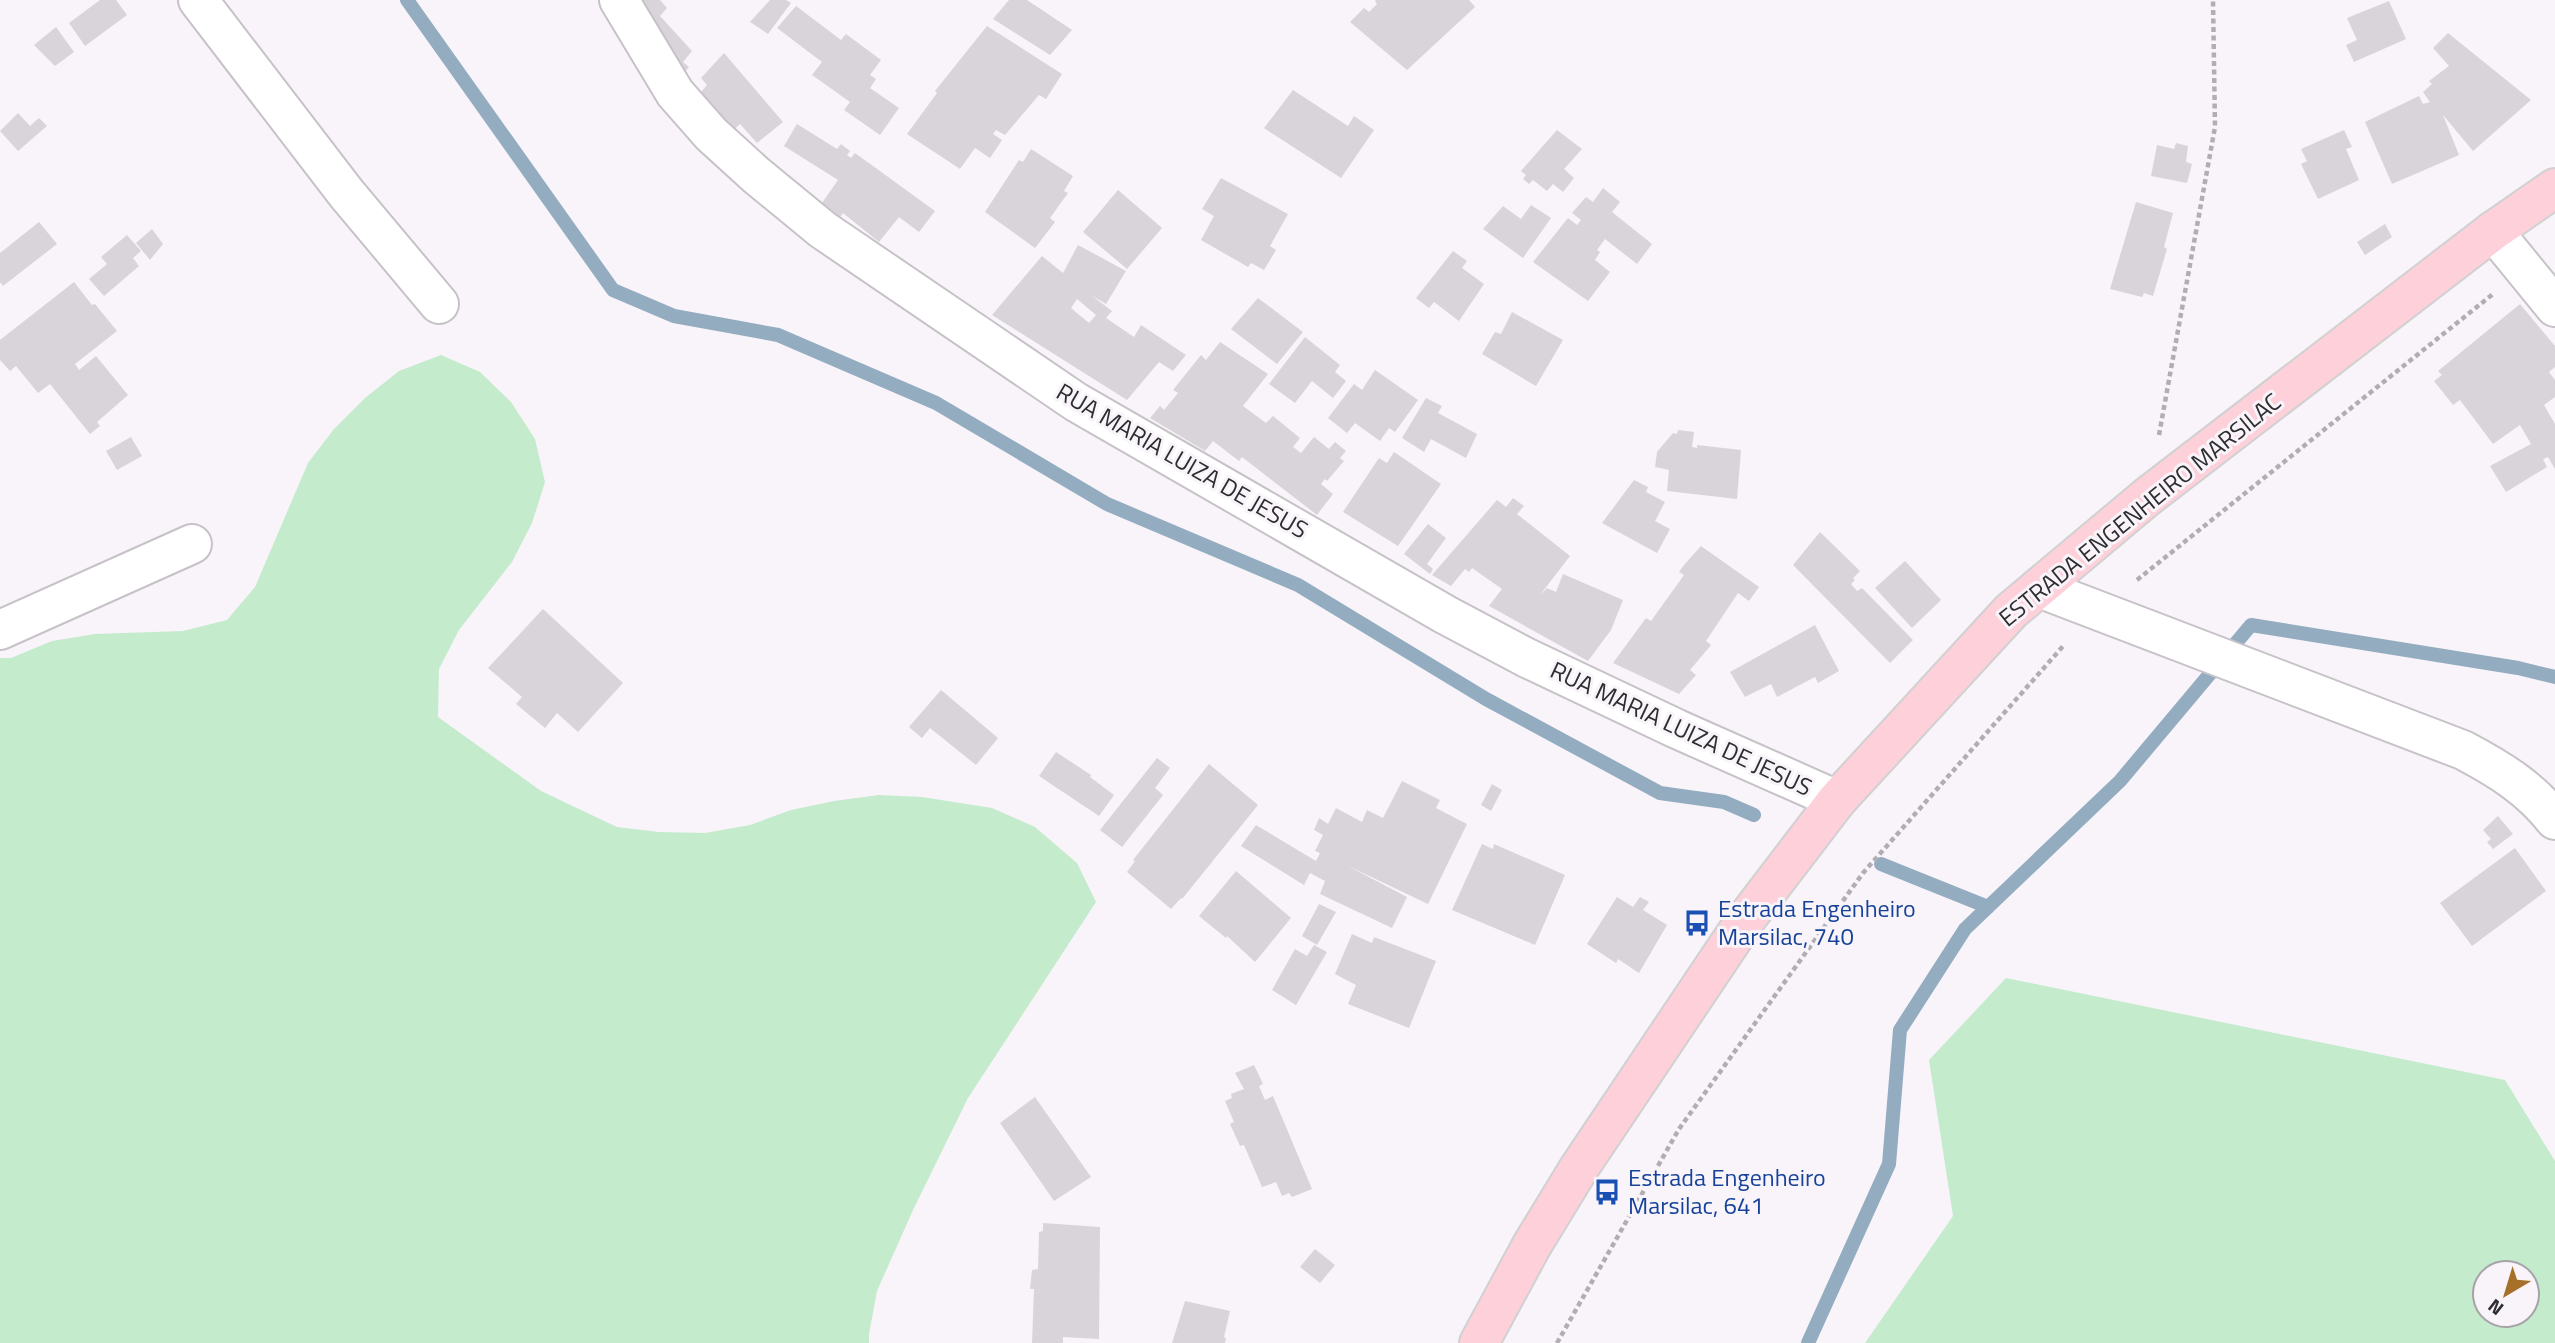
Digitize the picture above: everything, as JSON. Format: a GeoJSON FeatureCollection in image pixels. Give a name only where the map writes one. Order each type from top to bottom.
{"type":"FeatureCollection","features":[{"type":"Feature","properties":{"kind":"main road","name":"ESTRADA ENGENHEIRO MARSILAC"},"geometry":{"type":"LineString","coordinates":[[1479,1343],[1532,1245],[1579,1168],[1746,919],[1837,800],[2011,611],[2147,497],[2493,231],[2555,188]]}},
{"type":"Feature","properties":{"kind":"street"},"geometry":{"type":"LineString","coordinates":[[198,0],[346,193],[439,304]]}},
{"type":"Feature","properties":{"kind":"street","name":"RUA MARIA LUIZA DE JESUS"},"geometry":{"type":"LineString","coordinates":[[619,0],[675,93],[711,134],[756,175],[823,230],[1076,402],[1492,640],[1676,729],[1837,800]]}},
{"type":"Feature","properties":{"kind":"street"},"geometry":{"type":"LineString","coordinates":[[2493,231],[2555,307]]}},
{"type":"Feature","properties":{"kind":"street"},"geometry":{"type":"LineString","coordinates":[[0,629],[192,544]]}},
{"type":"Feature","properties":{"kind":"street"},"geometry":{"type":"LineString","coordinates":[[2039,588],[2463,750],[2506,773],[2539,800],[2555,820]]}},
{"type":"Feature","properties":{"kind":"path"},"geometry":{"type":"LineString","coordinates":[[2147,497],[2215,127],[2213,0]]}},
{"type":"Feature","properties":{"kind":"path"},"geometry":{"type":"LineString","coordinates":[[1557,1343],[1679,1129],[1863,873],[2059,649],[2100,611],[2525,270]]}},
{"type":"Feature","properties":{"kind":"green space"},"geometry":{"type":"Polygon","coordinates":[[[441,355],[480,372],[511,402],[535,439],[545,482],[532,523],[512,562],[459,630],[439,669],[438,717],[541,791],[617,827],[659,832],[705,833],[750,825],[791,810],[879,795],[922,797],[992,808],[1035,827],[1077,863],[1096,902],[968,1098],[877,1291],[869,1343],[0,1343],[0,658],[11,658],[52,641],[95,634],[183,631],[227,620],[255,587],[308,463],[334,429],[365,398],[399,371],[441,355]]]}},
{"type":"Feature","properties":{"kind":"green space"},"geometry":{"type":"Polygon","coordinates":[[[2006,978],[2505,1080],[2555,1161],[2555,1343],[1865,1343],[1953,1216],[1929,1060],[2006,978]]]}},
{"type":"Feature","properties":{"kind":"building"},"geometry":{"type":"Polygon","coordinates":[[[100,0],[116,0],[127,15],[85,46],[69,23],[100,0]]]}},
{"type":"Feature","properties":{"kind":"building"},"geometry":{"type":"Polygon","coordinates":[[[622,0],[660,0],[667,8],[660,16],[692,51],[683,62],[689,67],[682,75],[622,0]]]}},
{"type":"Feature","properties":{"kind":"building"},"geometry":{"type":"Polygon","coordinates":[[[770,0],[786,0],[791,3],[768,34],[750,22],[770,0]]]}},
{"type":"Feature","properties":{"kind":"building"},"geometry":{"type":"Polygon","coordinates":[[[1009,0],[1027,0],[1072,30],[1050,55],[993,19],[1009,0]]]}},
{"type":"Feature","properties":{"kind":"building"},"geometry":{"type":"Polygon","coordinates":[[[1376,0],[1469,0],[1475,7],[1407,70],[1350,22],[1364,8],[1369,12],[1377,4],[1376,0]]]}},
{"type":"Feature","properties":{"kind":"building"},"geometry":{"type":"Polygon","coordinates":[[[2389,1],[2406,39],[2354,62],[2346,45],[2357,40],[2347,18],[2389,1]]]}},
{"type":"Feature","properties":{"kind":"building"},"geometry":{"type":"Polygon","coordinates":[[[796,6],[841,40],[846,34],[881,60],[870,75],[876,79],[870,88],[899,108],[880,135],[844,110],[850,102],[812,75],[822,62],[777,28],[796,6]]]}},
{"type":"Feature","properties":{"kind":"building"},"geometry":{"type":"Polygon","coordinates":[[[987,26],[1062,74],[1046,99],[1039,95],[1005,135],[996,130],[993,134],[1002,140],[990,158],[975,148],[960,169],[907,134],[937,93],[935,91],[987,26]]]}},
{"type":"Feature","properties":{"kind":"building"},"geometry":{"type":"Polygon","coordinates":[[[56,27],[74,52],[55,66],[34,45],[56,27]]]}},
{"type":"Feature","properties":{"kind":"building"},"geometry":{"type":"Polygon","coordinates":[[[2448,33],[2531,100],[2473,151],[2443,115],[2459,155],[2392,184],[2365,122],[2419,96],[2423,104],[2430,102],[2423,92],[2432,84],[2429,81],[2449,66],[2433,48],[2448,33]]]}},
{"type":"Feature","properties":{"kind":"building"},"geometry":{"type":"Polygon","coordinates":[[[724,53],[783,122],[757,143],[740,124],[729,134],[693,101],[707,85],[701,78],[724,53]]]}},
{"type":"Feature","properties":{"kind":"building"},"geometry":{"type":"Polygon","coordinates":[[[1293,90],[1348,126],[1354,116],[1374,130],[1341,178],[1264,128],[1293,90]]]}},
{"type":"Feature","properties":{"kind":"building"},"geometry":{"type":"Polygon","coordinates":[[[18,113],[30,126],[39,118],[47,126],[18,151],[0,131],[18,113]]]}},
{"type":"Feature","properties":{"kind":"building"},"geometry":{"type":"Polygon","coordinates":[[[797,124],[837,149],[841,144],[850,151],[847,155],[851,158],[855,153],[935,211],[919,232],[899,217],[879,242],[843,213],[840,217],[822,203],[838,180],[784,146],[797,124]]]}},
{"type":"Feature","properties":{"kind":"building"},"geometry":{"type":"Polygon","coordinates":[[[1557,130],[1582,149],[1564,169],[1574,178],[1563,192],[1553,184],[1547,191],[1533,180],[1529,184],[1523,179],[1526,175],[1521,171],[1557,130]]]}},
{"type":"Feature","properties":{"kind":"building"},"geometry":{"type":"Polygon","coordinates":[[[2344,130],[2352,147],[2346,149],[2359,180],[2318,199],[2301,164],[2307,161],[2301,149],[2344,130]]]}},
{"type":"Feature","properties":{"kind":"building"},"geometry":{"type":"Polygon","coordinates":[[[2176,143],[2188,146],[2186,162],[2192,164],[2187,183],[2151,176],[2157,145],[2174,149],[2176,143]]]}},
{"type":"Feature","properties":{"kind":"building"},"geometry":{"type":"Polygon","coordinates":[[[1031,149],[1073,176],[1064,191],[1068,193],[1050,218],[1055,222],[1035,248],[985,212],[1019,160],[1023,162],[1031,149]]]}},
{"type":"Feature","properties":{"kind":"building"},"geometry":{"type":"Polygon","coordinates":[[[1221,178],[1288,214],[1270,246],[1276,250],[1264,270],[1251,263],[1248,267],[1201,240],[1214,216],[1202,209],[1221,178]]]}},
{"type":"Feature","properties":{"kind":"building"},"geometry":{"type":"Polygon","coordinates":[[[1603,188],[1620,202],[1612,212],[1652,244],[1637,264],[1605,239],[1597,250],[1600,252],[1595,260],[1610,272],[1588,301],[1533,262],[1568,218],[1577,225],[1581,220],[1572,213],[1586,197],[1593,202],[1603,188]]]}},
{"type":"Feature","properties":{"kind":"building"},"geometry":{"type":"Polygon","coordinates":[[[1118,190],[1162,228],[1127,269],[1083,232],[1118,190]]]}},
{"type":"Feature","properties":{"kind":"building"},"geometry":{"type":"Polygon","coordinates":[[[2136,202],[2173,213],[2164,247],[2167,249],[2153,296],[2144,293],[2142,297],[2110,289],[2136,202]]]}},
{"type":"Feature","properties":{"kind":"building"},"geometry":{"type":"Polygon","coordinates":[[[1531,205],[1551,218],[1523,258],[1483,229],[1503,206],[1521,219],[1531,205]]]}},
{"type":"Feature","properties":{"kind":"building"},"geometry":{"type":"Polygon","coordinates":[[[39,222],[57,244],[3,286],[0,282],[0,253],[39,222]]]}},
{"type":"Feature","properties":{"kind":"building"},"geometry":{"type":"Polygon","coordinates":[[[2385,224],[2392,237],[2365,255],[2357,242],[2385,224]]]}},
{"type":"Feature","properties":{"kind":"building"},"geometry":{"type":"Polygon","coordinates":[[[152,229],[163,244],[150,260],[136,243],[152,229]]]}},
{"type":"Feature","properties":{"kind":"building"},"geometry":{"type":"Polygon","coordinates":[[[127,235],[141,251],[133,258],[139,266],[104,296],[89,279],[107,264],[101,257],[127,235]]]}},
{"type":"Feature","properties":{"kind":"building"},"geometry":{"type":"Polygon","coordinates":[[[1078,245],[1126,271],[1106,304],[1091,295],[1112,311],[1106,318],[1134,337],[1141,325],[1186,355],[1173,371],[1159,362],[1127,400],[992,315],[1042,256],[1063,273],[1078,245]],[[1077,299],[1071,308],[1089,323],[1096,315],[1077,299]]]}},
{"type":"Feature","properties":{"kind":"building"},"geometry":{"type":"Polygon","coordinates":[[[1453,251],[1467,261],[1462,268],[1484,284],[1459,321],[1434,302],[1429,308],[1416,298],[1453,251]]]}},
{"type":"Feature","properties":{"kind":"building"},"geometry":{"type":"Polygon","coordinates":[[[74,282],[117,331],[75,364],[79,370],[96,356],[128,395],[97,422],[100,426],[90,434],[50,384],[38,393],[16,366],[10,371],[0,360],[0,340],[74,282]]]}},
{"type":"Feature","properties":{"kind":"building"},"geometry":{"type":"Polygon","coordinates":[[[1258,298],[1303,332],[1277,364],[1231,329],[1258,298]]]}},
{"type":"Feature","properties":{"kind":"building"},"geometry":{"type":"Polygon","coordinates":[[[2520,304],[2555,346],[2555,367],[2549,372],[2555,380],[2555,397],[2544,405],[2555,424],[2555,469],[2548,457],[2543,459],[2547,467],[2506,492],[2490,466],[2531,444],[2520,425],[2493,444],[2460,400],[2453,405],[2434,381],[2442,375],[2438,371],[2520,304]]]}},
{"type":"Feature","properties":{"kind":"building"},"geometry":{"type":"Polygon","coordinates":[[[1512,312],[1563,340],[1536,386],[1482,354],[1495,332],[1501,334],[1512,312]]]}},
{"type":"Feature","properties":{"kind":"building"},"geometry":{"type":"Polygon","coordinates":[[[1305,337],[1340,365],[1335,372],[1346,381],[1333,398],[1312,381],[1295,403],[1269,384],[1305,337]]]}},
{"type":"Feature","properties":{"kind":"building"},"geometry":{"type":"Polygon","coordinates":[[[1220,342],[1268,374],[1243,406],[1266,423],[1273,416],[1300,438],[1293,447],[1301,453],[1314,437],[1329,449],[1335,442],[1346,451],[1340,458],[1344,461],[1327,481],[1325,479],[1321,484],[1333,494],[1317,515],[1242,457],[1239,461],[1213,441],[1205,451],[1150,418],[1160,406],[1164,410],[1178,393],[1173,390],[1201,355],[1206,360],[1220,342]]]}},
{"type":"Feature","properties":{"kind":"building"},"geometry":{"type":"Polygon","coordinates":[[[1375,370],[1418,400],[1395,432],[1389,428],[1380,441],[1355,423],[1347,433],[1328,418],[1354,384],[1362,390],[1375,370]]]}},
{"type":"Feature","properties":{"kind":"building"},"geometry":{"type":"Polygon","coordinates":[[[1426,398],[1442,406],[1438,413],[1477,434],[1466,458],[1431,439],[1424,452],[1402,438],[1426,398]]]}},
{"type":"Feature","properties":{"kind":"building"},"geometry":{"type":"Polygon","coordinates":[[[1678,430],[1694,432],[1692,447],[1697,448],[1697,445],[1741,450],[1737,499],[1667,491],[1669,470],[1655,467],[1657,452],[1678,430]]]}},
{"type":"Feature","properties":{"kind":"building"},"geometry":{"type":"Polygon","coordinates":[[[131,437],[142,456],[117,470],[106,451],[131,437]]]}},
{"type":"Feature","properties":{"kind":"building"},"geometry":{"type":"Polygon","coordinates":[[[1394,452],[1441,484],[1398,546],[1343,512],[1379,458],[1387,463],[1394,452]]]}},
{"type":"Feature","properties":{"kind":"building"},"geometry":{"type":"Polygon","coordinates":[[[1634,480],[1648,487],[1646,492],[1665,502],[1655,521],[1670,529],[1657,553],[1602,523],[1634,480]]]}},
{"type":"Feature","properties":{"kind":"building"},"geometry":{"type":"Polygon","coordinates":[[[1513,498],[1524,506],[1517,514],[1570,556],[1540,595],[1547,588],[1556,592],[1563,574],[1623,600],[1611,630],[1588,661],[1489,606],[1502,589],[1472,568],[1469,572],[1465,569],[1451,586],[1432,575],[1497,500],[1506,507],[1513,498]]]}},
{"type":"Feature","properties":{"kind":"building"},"geometry":{"type":"Polygon","coordinates":[[[1428,524],[1446,538],[1427,564],[1433,569],[1430,574],[1404,554],[1428,524]]]}},
{"type":"Feature","properties":{"kind":"building"},"geometry":{"type":"Polygon","coordinates":[[[1820,532],[1860,571],[1851,584],[1857,591],[1862,588],[1913,640],[1890,663],[1793,565],[1820,532]]]}},
{"type":"Feature","properties":{"kind":"building"},"geometry":{"type":"Polygon","coordinates":[[[1701,546],[1759,587],[1749,601],[1738,593],[1706,641],[1711,645],[1690,670],[1696,675],[1679,694],[1613,663],[1646,618],[1651,621],[1684,575],[1679,572],[1701,546]]]}},
{"type":"Feature","properties":{"kind":"building"},"geometry":{"type":"Polygon","coordinates":[[[1905,561],[1941,600],[1912,628],[1875,588],[1905,561]]]}},
{"type":"Feature","properties":{"kind":"building"},"geometry":{"type":"Polygon","coordinates":[[[543,609],[623,683],[578,732],[557,713],[545,728],[516,704],[522,697],[488,668],[543,609]]]}},
{"type":"Feature","properties":{"kind":"building"},"geometry":{"type":"Polygon","coordinates":[[[1815,625],[1839,671],[1818,683],[1815,677],[1777,697],[1771,684],[1745,697],[1730,672],[1815,625]]]}},
{"type":"Feature","properties":{"kind":"building"},"geometry":{"type":"Polygon","coordinates":[[[941,690],[998,738],[976,765],[930,728],[922,738],[909,727],[941,690]]]}},
{"type":"Feature","properties":{"kind":"building"},"geometry":{"type":"Polygon","coordinates":[[[1056,752],[1091,775],[1090,777],[1114,795],[1099,816],[1039,776],[1056,752]]]}},
{"type":"Feature","properties":{"kind":"building"},"geometry":{"type":"Polygon","coordinates":[[[1157,758],[1170,768],[1155,788],[1163,795],[1122,847],[1100,830],[1157,758]]]}},
{"type":"Feature","properties":{"kind":"building"},"geometry":{"type":"Polygon","coordinates":[[[1209,764],[1258,805],[1171,909],[1127,872],[1135,861],[1133,860],[1209,764]]]}},
{"type":"Feature","properties":{"kind":"building"},"geometry":{"type":"Polygon","coordinates":[[[1402,781],[1440,800],[1436,808],[1467,824],[1428,904],[1346,865],[1407,897],[1392,928],[1320,894],[1325,881],[1310,873],[1304,885],[1241,846],[1256,825],[1316,861],[1320,853],[1315,851],[1323,835],[1314,830],[1319,818],[1328,824],[1336,808],[1362,822],[1367,810],[1383,818],[1402,781]]]}},
{"type":"Feature","properties":{"kind":"building"},"geometry":{"type":"Polygon","coordinates":[[[1492,784],[1502,790],[1491,811],[1481,805],[1492,784]]]}},
{"type":"Feature","properties":{"kind":"building"},"geometry":{"type":"Polygon","coordinates":[[[2498,816],[2513,834],[2493,849],[2487,842],[2491,839],[2483,830],[2498,816]]]}},
{"type":"Feature","properties":{"kind":"building"},"geometry":{"type":"Polygon","coordinates":[[[1482,844],[1493,849],[1494,844],[1565,875],[1535,945],[1452,910],[1482,844]]]}},
{"type":"Feature","properties":{"kind":"building"},"geometry":{"type":"Polygon","coordinates":[[[2515,848],[2546,891],[2472,946],[2440,903],[2515,848]]]}},
{"type":"Feature","properties":{"kind":"building"},"geometry":{"type":"Polygon","coordinates":[[[1236,871],[1291,918],[1255,962],[1227,936],[1226,938],[1199,916],[1236,871]]]}},
{"type":"Feature","properties":{"kind":"building"},"geometry":{"type":"Polygon","coordinates":[[[1617,897],[1633,907],[1640,897],[1649,902],[1643,910],[1667,925],[1639,973],[1618,959],[1616,963],[1587,944],[1617,897]]]}},
{"type":"Feature","properties":{"kind":"building"},"geometry":{"type":"Polygon","coordinates":[[[1319,904],[1336,912],[1317,945],[1302,936],[1319,904]]]}},
{"type":"Feature","properties":{"kind":"building"},"geometry":{"type":"Polygon","coordinates":[[[1352,934],[1372,943],[1374,937],[1436,961],[1409,1028],[1348,1004],[1356,985],[1335,974],[1352,934]]]}},
{"type":"Feature","properties":{"kind":"building"},"geometry":{"type":"Polygon","coordinates":[[[1314,945],[1327,952],[1296,1005],[1272,990],[1295,949],[1307,956],[1314,945]]]}},
{"type":"Feature","properties":{"kind":"building"},"geometry":{"type":"Polygon","coordinates":[[[1254,1065],[1263,1084],[1259,1086],[1265,1100],[1273,1096],[1312,1189],[1292,1197],[1289,1193],[1282,1196],[1276,1182],[1262,1187],[1244,1145],[1240,1146],[1230,1124],[1234,1122],[1225,1101],[1232,1098],[1231,1094],[1244,1089],[1235,1073],[1254,1065]]]}},
{"type":"Feature","properties":{"kind":"building"},"geometry":{"type":"Polygon","coordinates":[[[1035,1097],[1091,1177],[1054,1201],[1000,1123],[1035,1097]]]}},
{"type":"Feature","properties":{"kind":"building"},"geometry":{"type":"Polygon","coordinates":[[[1043,1223],[1100,1227],[1099,1339],[1063,1337],[1063,1343],[1032,1343],[1034,1289],[1030,1289],[1032,1270],[1038,1269],[1039,1232],[1043,1231],[1043,1223]]]}},
{"type":"Feature","properties":{"kind":"building"},"geometry":{"type":"Polygon","coordinates":[[[1315,1249],[1335,1265],[1320,1283],[1300,1267],[1315,1249]]]}},
{"type":"Feature","properties":{"kind":"building"},"geometry":{"type":"Polygon","coordinates":[[[1185,1301],[1230,1311],[1225,1343],[1172,1343],[1185,1301]]]}},
{"type":"Feature","properties":{"kind":"waterway"},"geometry":{"type":"LineString","coordinates":[[407,0],[613,290],[674,316],[778,335],[936,403],[1107,504],[1298,585],[1486,699],[1660,793],[1724,802],[1754,815]]}},
{"type":"Feature","properties":{"kind":"waterway"},"geometry":{"type":"LineString","coordinates":[[1808,1343],[1889,1164],[1900,1030],[1965,929],[2120,781],[2251,625],[2518,668],[2555,677]]}},
{"type":"Feature","properties":{"kind":"waterway"},"geometry":{"type":"LineString","coordinates":[[1881,864],[1988,907]]}},
{"type":"Feature","properties":{"kind":"place","name":"Estrada Engenheiro Marsilac, 740"},"geometry":{"type":"Point","coordinates":[1697,923]}},
{"type":"Feature","properties":{"kind":"place","name":"Estrada Engenheiro Marsilac, 641"},"geometry":{"type":"Point","coordinates":[1607,1192]}}]}
